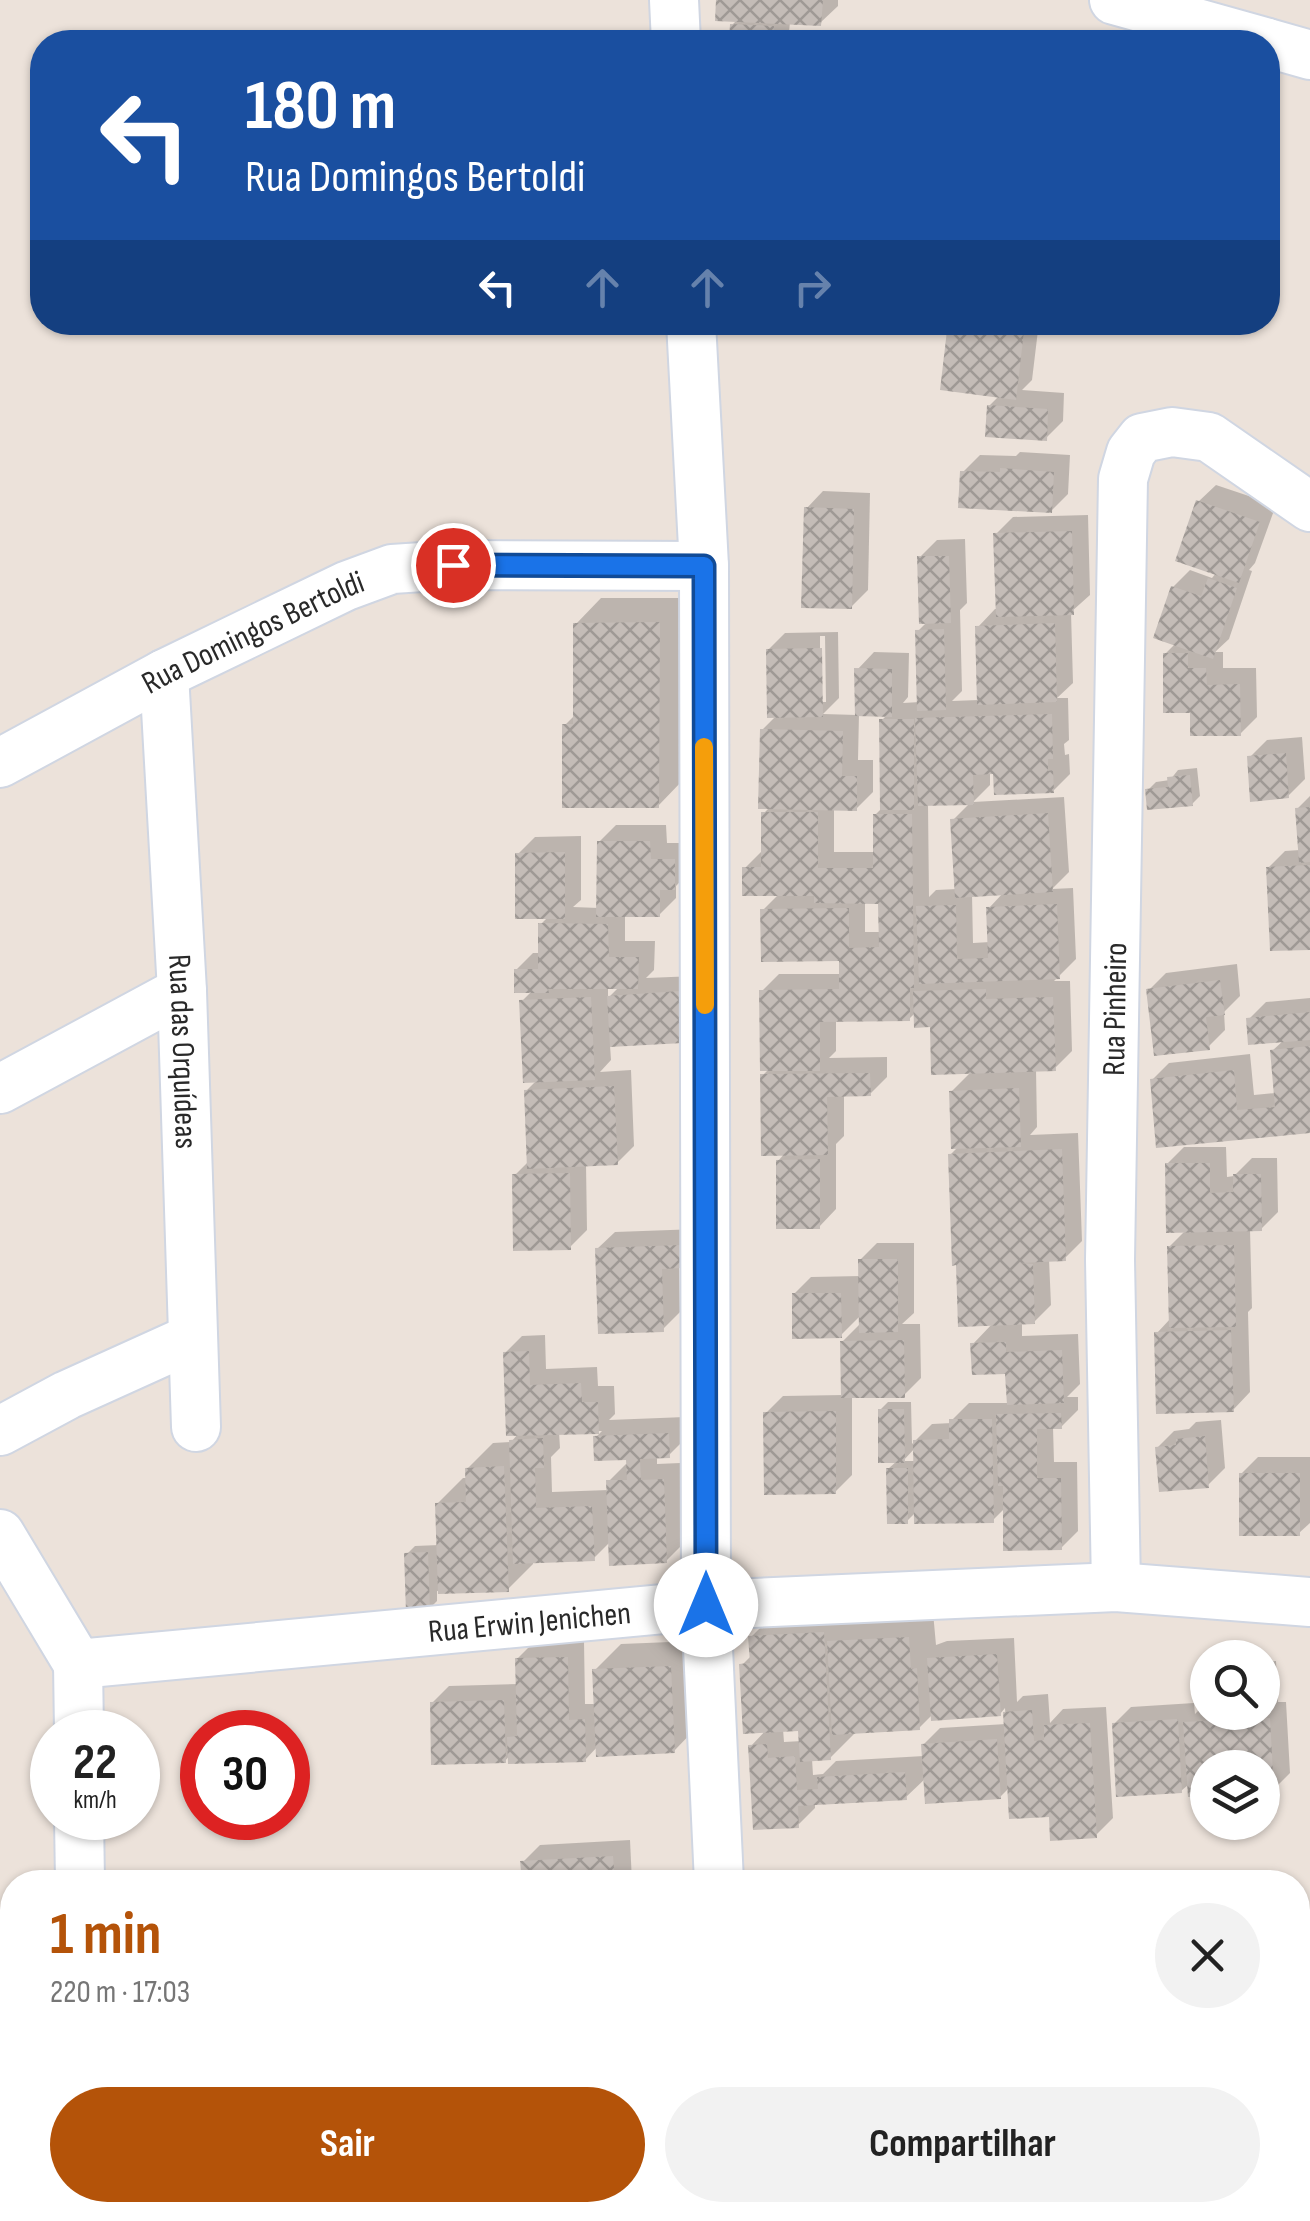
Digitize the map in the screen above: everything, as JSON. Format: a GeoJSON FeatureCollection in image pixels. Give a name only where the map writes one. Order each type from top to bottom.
{"type":"FeatureCollection","features":[{"type":"Feature","properties":{"kind":"street"},"geometry":{"type":"LineString","coordinates":[[674,0],[675,30]]}},
{"type":"Feature","properties":{"kind":"street"},"geometry":{"type":"LineString","coordinates":[[1114,0],[1220,30]]}},
{"type":"Feature","properties":{"kind":"street"},"geometry":{"type":"LineString","coordinates":[[1280,47],[1310,55]]}},
{"type":"Feature","properties":{"kind":"street"},"geometry":{"type":"LineString","coordinates":[[692,335],[704,566],[706,1605],[718,1870]]}},
{"type":"Feature","properties":{"kind":"street","name":"Rua Pinheiro"},"geometry":{"type":"LineString","coordinates":[[1116,1587],[1110,1260],[1123,479],[1131,452],[1142,438],[1172,432],[1210,437],[1310,507]]}},
{"type":"Feature","properties":{"kind":"street","name":"Rua Domingos Bertoldi"},"geometry":{"type":"LineString","coordinates":[[0,763],[164,674],[346,586],[392,569],[453,565],[704,566]]}},
{"type":"Feature","properties":{"kind":"street","name":"Rua das Orquídeas"},"geometry":{"type":"LineString","coordinates":[[164,674],[182,991],[196,1427]]}},
{"type":"Feature","properties":{"kind":"street"},"geometry":{"type":"LineString","coordinates":[[0,1090],[182,991]]}},
{"type":"Feature","properties":{"kind":"street"},"geometry":{"type":"LineString","coordinates":[[0,1431],[67,1395],[193,1338]]}},
{"type":"Feature","properties":{"kind":"street"},"geometry":{"type":"LineString","coordinates":[[0,1534],[78,1664],[78,1710]]}},
{"type":"Feature","properties":{"kind":"street","name":"Rua Erwin Jenichen"},"geometry":{"type":"LineString","coordinates":[[78,1664],[706,1605],[1116,1587],[1310,1602]]}},
{"type":"Feature","properties":{"kind":"street"},"geometry":{"type":"LineString","coordinates":[[79,1840],[80,1870]]}},
{"type":"Feature","properties":{"kind":"building"},"geometry":{"type":"Polygon","coordinates":[[[716,0],[823,0],[821,26],[715,21],[716,0]]]}},
{"type":"Feature","properties":{"kind":"building"},"geometry":{"type":"Polygon","coordinates":[[[730,24],[774,26],[774,30],[730,30],[730,24]]]}},
{"type":"Feature","properties":{"kind":"building"},"geometry":{"type":"Polygon","coordinates":[[[946,335],[1024,335],[1016,400],[940,390],[946,335]]]}},
{"type":"Feature","properties":{"kind":"building"},"geometry":{"type":"Polygon","coordinates":[[[987,405],[1048,409],[1047,441],[985,437],[987,405]]]}},
{"type":"Feature","properties":{"kind":"building"},"geometry":{"type":"Polygon","coordinates":[[[1000,468],[1054,472],[1052,513],[958,508],[960,471],[1000,472],[1000,468]]]}},
{"type":"Feature","properties":{"kind":"building"},"geometry":{"type":"Polygon","coordinates":[[[1196,500],[1260,522],[1239,583],[1175,561],[1196,500]]]}},
{"type":"Feature","properties":{"kind":"building"},"geometry":{"type":"Polygon","coordinates":[[[804,507],[854,509],[852,609],[801,608],[804,507]]]}},
{"type":"Feature","properties":{"kind":"building"},"geometry":{"type":"Polygon","coordinates":[[[1072,531],[1074,615],[996,617],[993,533],[1072,531]]]}},
{"type":"Feature","properties":{"kind":"building"},"geometry":{"type":"Polygon","coordinates":[[[917,556],[949,556],[951,623],[919,624],[917,556]]]}},
{"type":"Feature","properties":{"kind":"building"},"geometry":{"type":"Polygon","coordinates":[[[1208,578],[1237,588],[1213,659],[1153,638],[1171,586],[1201,596],[1208,578]]]}},
{"type":"Feature","properties":{"kind":"building"},"geometry":{"type":"Polygon","coordinates":[[[660,622],[659,808],[562,808],[562,724],[573,724],[573,623],[660,622]]]}},
{"type":"Feature","properties":{"kind":"building"},"geometry":{"type":"Polygon","coordinates":[[[1055,623],[1057,702],[977,705],[975,626],[1055,623]]]}},
{"type":"Feature","properties":{"kind":"building"},"geometry":{"type":"Polygon","coordinates":[[[944,629],[946,710],[917,711],[915,630],[944,629]]]}},
{"type":"Feature","properties":{"kind":"building"},"geometry":{"type":"Polygon","coordinates":[[[822,648],[823,717],[767,718],[766,649],[822,648]]]}},
{"type":"Feature","properties":{"kind":"building"},"geometry":{"type":"Polygon","coordinates":[[[1163,653],[1188,653],[1188,668],[1206,668],[1207,685],[1240,684],[1241,736],[1190,736],[1190,713],[1163,713],[1163,653]]]}},
{"type":"Feature","properties":{"kind":"building"},"geometry":{"type":"Polygon","coordinates":[[[854,668],[892,669],[892,717],[855,716],[854,668]]]}},
{"type":"Feature","properties":{"kind":"building"},"geometry":{"type":"Polygon","coordinates":[[[1052,714],[1053,759],[1048,759],[1048,771],[1053,770],[1054,793],[994,795],[993,774],[973,775],[974,805],[918,806],[915,718],[1052,714]]]}},
{"type":"Feature","properties":{"kind":"building"},"geometry":{"type":"Polygon","coordinates":[[[879,719],[914,719],[914,810],[880,810],[879,719]]]}},
{"type":"Feature","properties":{"kind":"building"},"geometry":{"type":"Polygon","coordinates":[[[760,729],[843,731],[842,776],[857,776],[857,811],[758,809],[760,729]]]}},
{"type":"Feature","properties":{"kind":"building"},"geometry":{"type":"Polygon","coordinates":[[[1286,753],[1289,798],[1250,802],[1247,756],[1286,753]]]}},
{"type":"Feature","properties":{"kind":"building"},"geometry":{"type":"Polygon","coordinates":[[[1190,775],[1193,806],[1147,810],[1145,789],[1168,787],[1167,777],[1190,775]]]}},
{"type":"Feature","properties":{"kind":"building"},"geometry":{"type":"Polygon","coordinates":[[[1310,807],[1310,862],[1299,863],[1295,808],[1310,807]]]}},
{"type":"Feature","properties":{"kind":"building"},"geometry":{"type":"Polygon","coordinates":[[[761,812],[818,812],[818,868],[873,868],[873,814],[912,814],[914,988],[910,988],[910,1021],[820,1022],[820,1071],[760,1071],[759,990],[839,989],[839,961],[761,962],[760,909],[849,908],[849,948],[879,947],[878,904],[814,903],[814,896],[742,896],[742,867],[761,867],[761,812]]]}},
{"type":"Feature","properties":{"kind":"building"},"geometry":{"type":"Polygon","coordinates":[[[1048,813],[1053,892],[955,898],[950,819],[1048,813]]]}},
{"type":"Feature","properties":{"kind":"building"},"geometry":{"type":"Polygon","coordinates":[[[597,841],[650,841],[651,859],[675,859],[675,890],[660,890],[660,917],[596,917],[597,841]]]}},
{"type":"Feature","properties":{"kind":"building"},"geometry":{"type":"Polygon","coordinates":[[[565,852],[565,919],[515,919],[515,853],[565,852]]]}},
{"type":"Feature","properties":{"kind":"building"},"geometry":{"type":"Polygon","coordinates":[[[1310,865],[1310,950],[1270,951],[1266,867],[1310,865]]]}},
{"type":"Feature","properties":{"kind":"building"},"geometry":{"type":"Polygon","coordinates":[[[1057,904],[1060,979],[919,984],[916,906],[956,905],[957,959],[988,958],[986,907],[1057,904]]]}},
{"type":"Feature","properties":{"kind":"building"},"geometry":{"type":"Polygon","coordinates":[[[538,923],[608,924],[609,957],[639,957],[638,989],[514,993],[514,969],[538,969],[538,923]]]}},
{"type":"Feature","properties":{"kind":"building"},"geometry":{"type":"Polygon","coordinates":[[[1220,980],[1225,1015],[1206,1017],[1210,1050],[1154,1056],[1146,989],[1220,980]]]}},
{"type":"Feature","properties":{"kind":"building"},"geometry":{"type":"Polygon","coordinates":[[[986,989],[986,999],[1053,997],[1056,1071],[931,1075],[930,1027],[914,1028],[913,991],[986,989]]]}},
{"type":"Feature","properties":{"kind":"building"},"geometry":{"type":"Polygon","coordinates":[[[680,991],[683,1043],[610,1047],[607,996],[680,991]]]}},
{"type":"Feature","properties":{"kind":"building"},"geometry":{"type":"Polygon","coordinates":[[[591,997],[595,1080],[523,1083],[519,1000],[591,997]]]}},
{"type":"Feature","properties":{"kind":"building"},"geometry":{"type":"Polygon","coordinates":[[[1310,1012],[1310,1040],[1248,1045],[1246,1018],[1310,1012]]]}},
{"type":"Feature","properties":{"kind":"building"},"geometry":{"type":"Polygon","coordinates":[[[1310,1046],[1310,1133],[1156,1148],[1150,1079],[1234,1070],[1237,1110],[1275,1107],[1270,1050],[1310,1046]]]}},
{"type":"Feature","properties":{"kind":"building"},"geometry":{"type":"Polygon","coordinates":[[[870,1073],[871,1096],[827,1097],[828,1155],[761,1156],[760,1074],[870,1073]]]}},
{"type":"Feature","properties":{"kind":"building"},"geometry":{"type":"Polygon","coordinates":[[[614,1086],[618,1165],[527,1169],[524,1090],[614,1086]]]}},
{"type":"Feature","properties":{"kind":"building"},"geometry":{"type":"Polygon","coordinates":[[[1019,1088],[1021,1147],[951,1149],[949,1091],[1019,1088]]]}},
{"type":"Feature","properties":{"kind":"building"},"geometry":{"type":"Polygon","coordinates":[[[1062,1149],[1066,1261],[1019,1263],[1033,1264],[1035,1324],[958,1327],[948,1154],[1062,1149]]]}},
{"type":"Feature","properties":{"kind":"building"},"geometry":{"type":"Polygon","coordinates":[[[820,1159],[820,1229],[776,1229],[776,1160],[820,1159]]]}},
{"type":"Feature","properties":{"kind":"building"},"geometry":{"type":"Polygon","coordinates":[[[1165,1163],[1210,1163],[1210,1193],[1233,1192],[1233,1174],[1261,1174],[1262,1231],[1166,1233],[1165,1163]]]}},
{"type":"Feature","properties":{"kind":"building"},"geometry":{"type":"Polygon","coordinates":[[[570,1173],[571,1250],[513,1251],[512,1174],[570,1173]]]}},
{"type":"Feature","properties":{"kind":"building"},"geometry":{"type":"Polygon","coordinates":[[[682,1245],[682,1268],[662,1269],[664,1332],[598,1334],[595,1248],[682,1245]]]}},
{"type":"Feature","properties":{"kind":"building"},"geometry":{"type":"Polygon","coordinates":[[[1234,1245],[1236,1327],[1169,1328],[1167,1246],[1234,1245]]]}},
{"type":"Feature","properties":{"kind":"building"},"geometry":{"type":"Polygon","coordinates":[[[858,1259],[898,1259],[898,1332],[859,1333],[858,1259]]]}},
{"type":"Feature","properties":{"kind":"building"},"geometry":{"type":"Polygon","coordinates":[[[792,1293],[841,1293],[842,1338],[792,1339],[792,1293]]]}},
{"type":"Feature","properties":{"kind":"building"},"geometry":{"type":"Polygon","coordinates":[[[1231,1330],[1234,1412],[1156,1414],[1154,1332],[1231,1330]]]}},
{"type":"Feature","properties":{"kind":"building"},"geometry":{"type":"Polygon","coordinates":[[[904,1340],[905,1398],[841,1398],[840,1341],[904,1340]]]}},
{"type":"Feature","properties":{"kind":"building"},"geometry":{"type":"Polygon","coordinates":[[[1006,1342],[1006,1352],[1062,1350],[1064,1403],[1007,1405],[1005,1374],[972,1375],[970,1343],[1006,1342]]]}},
{"type":"Feature","properties":{"kind":"building"},"geometry":{"type":"Polygon","coordinates":[[[529,1351],[530,1385],[581,1383],[582,1402],[598,1402],[599,1434],[506,1436],[503,1352],[529,1351]]]}},
{"type":"Feature","properties":{"kind":"building"},"geometry":{"type":"Polygon","coordinates":[[[878,1409],[904,1409],[905,1463],[878,1463],[878,1409]]]}},
{"type":"Feature","properties":{"kind":"building"},"geometry":{"type":"Polygon","coordinates":[[[836,1411],[836,1494],[764,1495],[763,1412],[836,1411]]]}},
{"type":"Feature","properties":{"kind":"building"},"geometry":{"type":"Polygon","coordinates":[[[1061,1413],[1062,1429],[1037,1429],[1037,1478],[1061,1478],[1062,1550],[1003,1551],[1003,1486],[998,1486],[996,1414],[1061,1413]]]}},
{"type":"Feature","properties":{"kind":"building"},"geometry":{"type":"Polygon","coordinates":[[[949,1419],[992,1419],[994,1523],[914,1524],[913,1440],[949,1439],[949,1419]]]}},
{"type":"Feature","properties":{"kind":"building"},"geometry":{"type":"Polygon","coordinates":[[[669,1433],[670,1458],[640,1459],[641,1480],[664,1479],[667,1563],[609,1566],[606,1480],[627,1480],[626,1460],[594,1461],[593,1436],[669,1433]]]}},
{"type":"Feature","properties":{"kind":"building"},"geometry":{"type":"Polygon","coordinates":[[[1205,1436],[1209,1488],[1159,1492],[1155,1447],[1176,1445],[1176,1439],[1205,1436]]]}},
{"type":"Feature","properties":{"kind":"building"},"geometry":{"type":"Polygon","coordinates":[[[543,1438],[544,1468],[535,1468],[536,1508],[592,1506],[595,1561],[513,1564],[509,1440],[543,1438]]]}},
{"type":"Feature","properties":{"kind":"building"},"geometry":{"type":"Polygon","coordinates":[[[504,1466],[509,1592],[438,1594],[435,1503],[466,1502],[465,1468],[504,1466]]]}},
{"type":"Feature","properties":{"kind":"building"},"geometry":{"type":"Polygon","coordinates":[[[886,1468],[908,1468],[908,1524],[887,1524],[886,1468]]]}},
{"type":"Feature","properties":{"kind":"building"},"geometry":{"type":"Polygon","coordinates":[[[1239,1473],[1300,1473],[1300,1536],[1239,1536],[1239,1473]]]}},
{"type":"Feature","properties":{"kind":"building"},"geometry":{"type":"Polygon","coordinates":[[[428,1552],[430,1611],[406,1612],[404,1553],[428,1552]]]}},
{"type":"Feature","properties":{"kind":"building"},"geometry":{"type":"Polygon","coordinates":[[[824,1632],[831,1760],[800,1762],[798,1731],[743,1734],[739,1664],[750,1663],[748,1636],[824,1632]]]}},
{"type":"Feature","properties":{"kind":"building"},"geometry":{"type":"Polygon","coordinates":[[[909,1637],[911,1669],[917,1668],[920,1730],[832,1735],[827,1641],[909,1637]]]}},
{"type":"Feature","properties":{"kind":"building"},"geometry":{"type":"Polygon","coordinates":[[[997,1654],[1001,1716],[931,1721],[927,1658],[997,1654]]]}},
{"type":"Feature","properties":{"kind":"building"},"geometry":{"type":"Polygon","coordinates":[[[568,1657],[569,1720],[585,1719],[586,1762],[508,1764],[507,1737],[517,1736],[515,1658],[568,1657]]]}},
{"type":"Feature","properties":{"kind":"building"},"geometry":{"type":"Polygon","coordinates":[[[671,1666],[675,1753],[596,1757],[592,1669],[671,1666]]]}},
{"type":"Feature","properties":{"kind":"building"},"geometry":{"type":"Polygon","coordinates":[[[504,1700],[506,1763],[431,1765],[430,1702],[504,1700]]]}},
{"type":"Feature","properties":{"kind":"building"},"geometry":{"type":"Polygon","coordinates":[[[1032,1710],[1034,1741],[1044,1740],[1044,1725],[1090,1723],[1097,1838],[1050,1841],[1049,1817],[1009,1819],[1003,1712],[1032,1710]]]}},
{"type":"Feature","properties":{"kind":"building"},"geometry":{"type":"Polygon","coordinates":[[[1178,1719],[1182,1793],[1116,1797],[1112,1723],[1178,1719]]]}},
{"type":"Feature","properties":{"kind":"building"},"geometry":{"type":"Polygon","coordinates":[[[1183,1722],[1190,1722],[1190,1730],[1271,1730],[1272,1750],[1190,1750],[1188,1797],[1183,1722]]]}},
{"type":"Feature","properties":{"kind":"building"},"geometry":{"type":"Polygon","coordinates":[[[997,1739],[1001,1799],[925,1804],[921,1744],[997,1739]]]}},
{"type":"Feature","properties":{"kind":"building"},"geometry":{"type":"Polygon","coordinates":[[[767,1744],[768,1758],[795,1756],[797,1790],[818,1789],[817,1777],[905,1772],[907,1800],[798,1806],[799,1828],[753,1830],[748,1745],[767,1744]]]}},
{"type":"Feature","properties":{"kind":"building"},"geometry":{"type":"Polygon","coordinates":[[[613,1856],[614,1870],[521,1870],[520,1861],[613,1856]]]}},
{"type":"Feature","properties":{"kind":"slow traffic"},"geometry":{"type":"LineString","coordinates":[[704,747],[705,1005]]}},
{"type":"Feature","properties":{"kind":"route"},"geometry":{"type":"LineString","coordinates":[[453,565],[704,566],[706,1605]]}}]}
